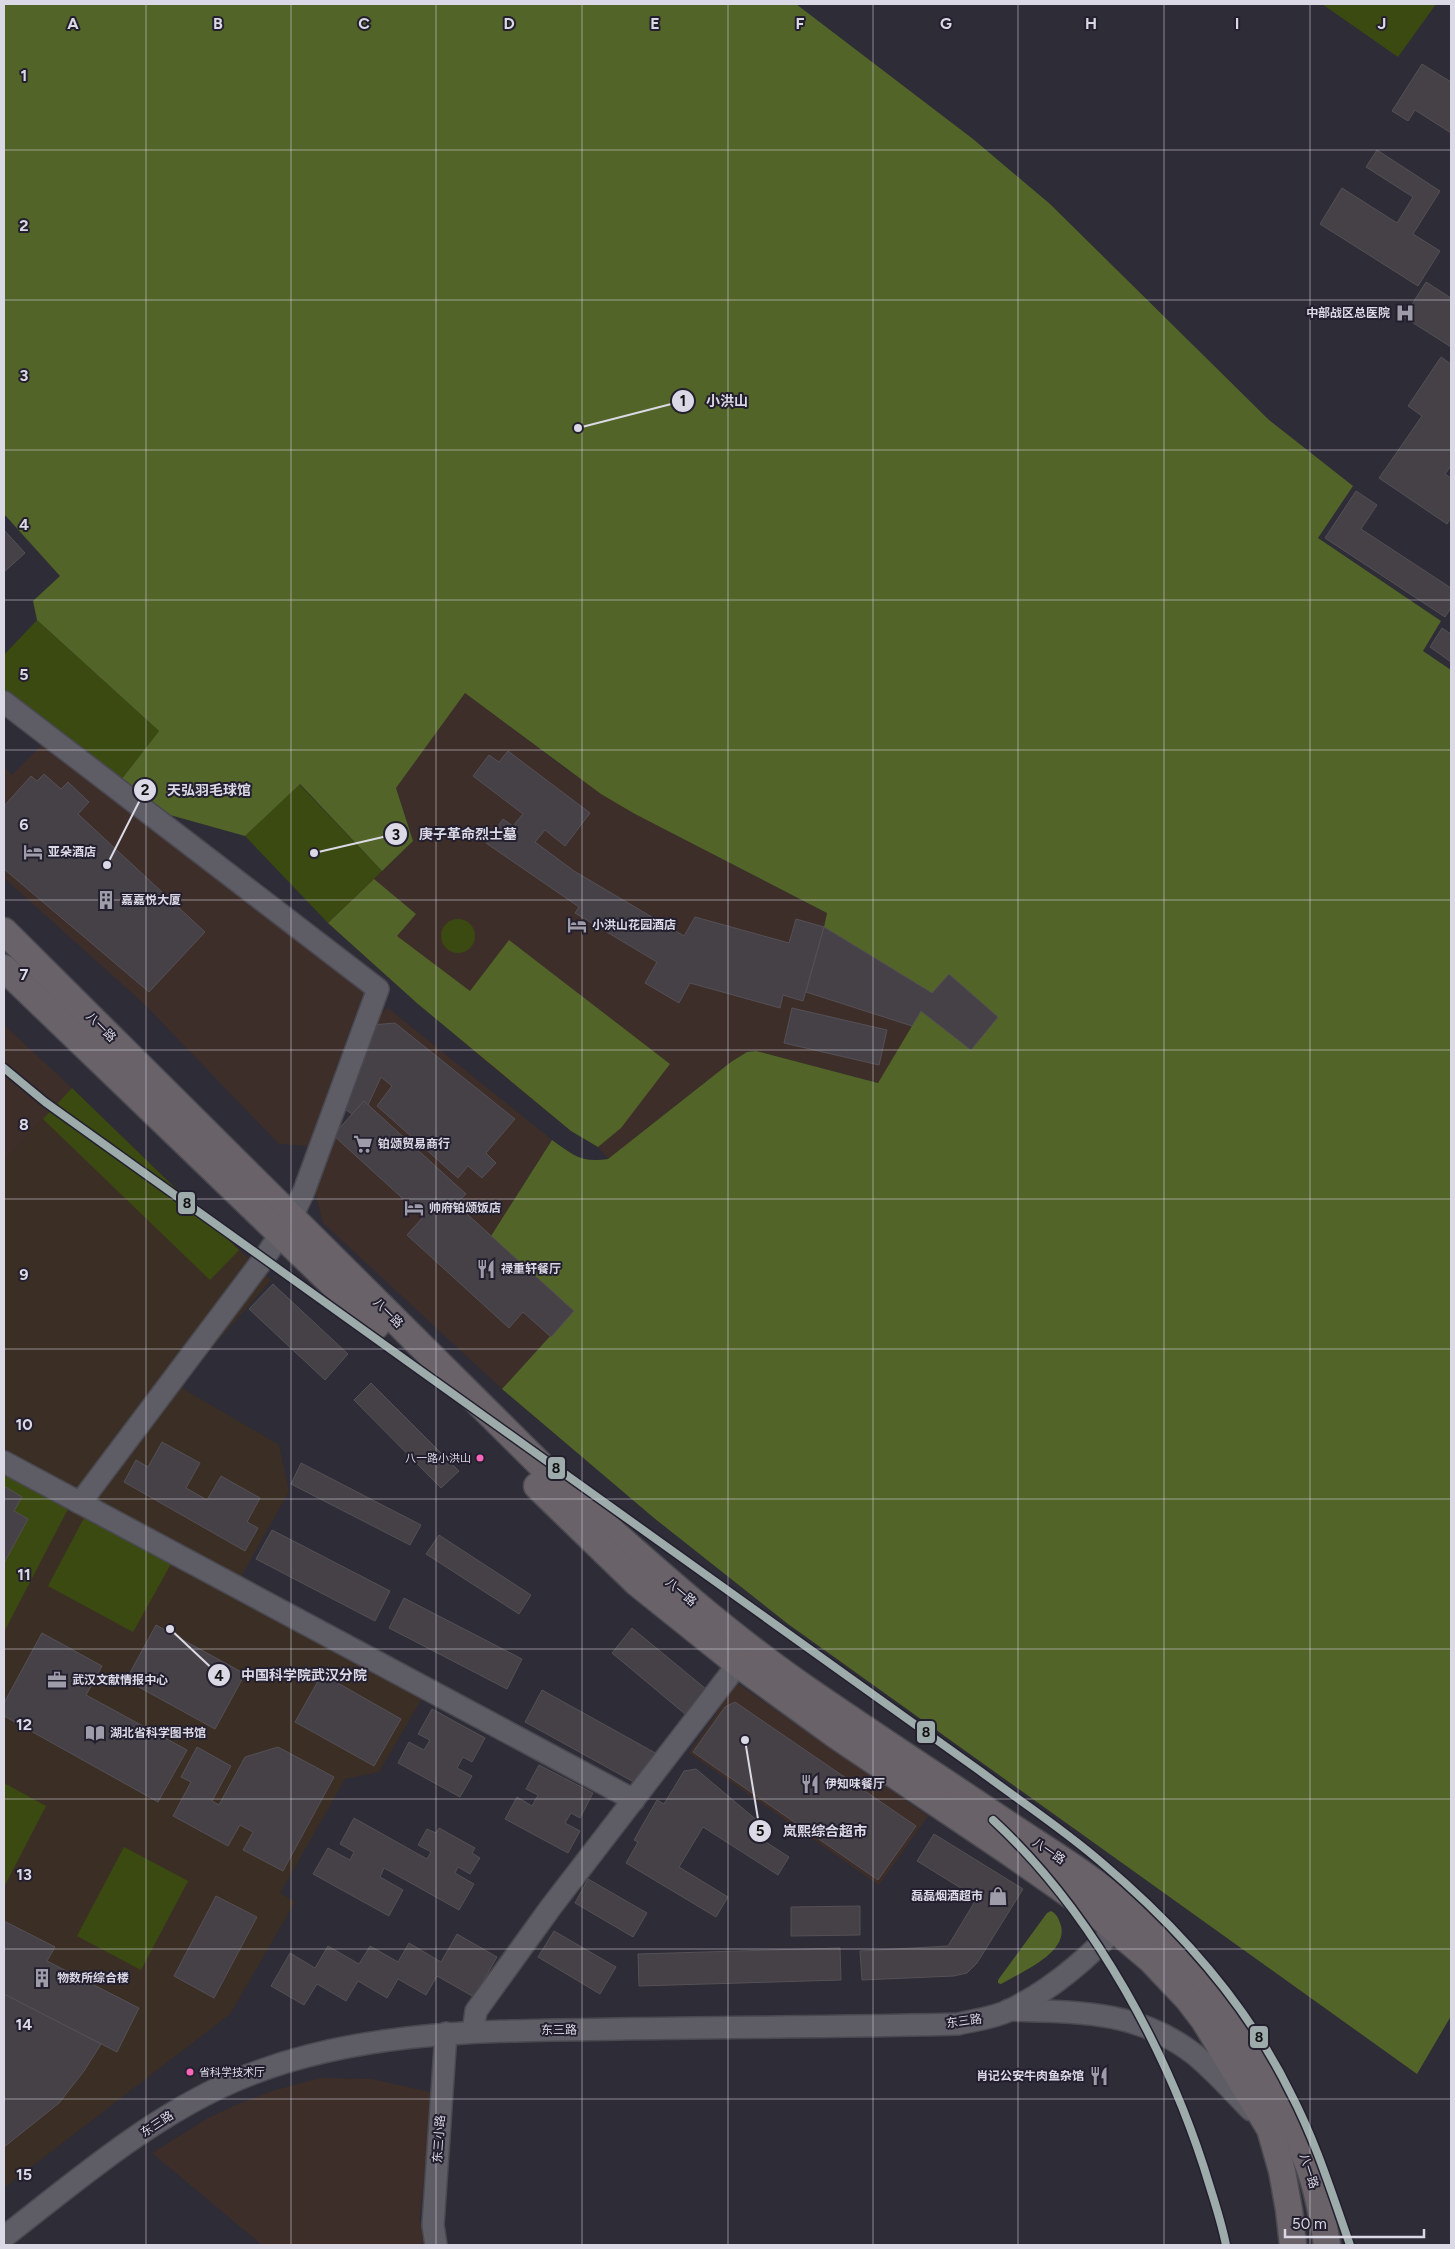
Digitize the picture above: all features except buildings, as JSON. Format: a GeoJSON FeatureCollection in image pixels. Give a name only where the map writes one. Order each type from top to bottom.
{"type":"FeatureCollection","features":[{"type":"Feature","properties":{"kind":"main road","name":"八一路"},"geometry":{"type":"LineString","coordinates":[[4,931],[604,1552],[651,1595],[738,1664],[837,1736],[1009,1852],[1124,1920],[1179,1956],[1198,1978],[1230,2022],[1273,2090],[1309,2166],[1327,2245]]}},
{"type":"Feature","properties":{"kind":"main road","name":"八一路"},"geometry":{"type":"LineString","coordinates":[[4,968],[287,1226],[565,1489],[690,1598],[804,1688],[1071,1866],[1124,1920]]}},
{"type":"Feature","properties":{"kind":"main road"},"geometry":{"type":"LineString","coordinates":[[1124,1920],[1151,1960],[1188,1999],[1221,2045],[1270,2129],[1282,2171],[1293,2245]]}},
{"type":"Feature","properties":{"kind":"street"},"geometry":{"type":"LineString","coordinates":[[4,702],[378,990],[304,1191],[287,1226],[80,1503]]}},
{"type":"Feature","properties":{"kind":"street"},"geometry":{"type":"LineString","coordinates":[[4,1462],[634,1800]]}},
{"type":"Feature","properties":{"kind":"street"},"geometry":{"type":"LineString","coordinates":[[474,2032],[476,2011],[551,1907],[738,1664]]}},
{"type":"Feature","properties":{"kind":"street","name":"东三路"},"geometry":{"type":"LineString","coordinates":[[4,2237],[107,2157],[189,2103],[220,2087],[260,2071],[308,2056],[374,2043],[446,2033],[958,2024],[1009,2010],[1048,1986],[1124,1920]]}},
{"type":"Feature","properties":{"kind":"street"},"geometry":{"type":"LineString","coordinates":[[1009,2010],[1082,2012],[1135,2022],[1195,2055],[1270,2129]]}},
{"type":"Feature","properties":{"kind":"street","name":"东三小路"},"geometry":{"type":"LineString","coordinates":[[436,2245],[433,2225],[446,2033]]}},
{"type":"Feature","properties":{"kind":"shaded area","name":"小洪山花园酒店"},"geometry":{"type":"Polygon","coordinates":[[[465,693],[569,771],[635,814],[827,913],[998,1017],[971,1050],[921,1011],[879,1083],[756,1051],[747,1052],[731,1062],[608,1159],[598,1147],[571,1131],[477,1054],[328,923],[413,841],[396,788],[465,693]]]}},
{"type":"Feature","properties":{"kind":"shaded area"},"geometry":{"type":"Polygon","coordinates":[[[43,744],[364,991],[308,1146],[279,1144],[144,1004],[4,878],[4,767],[12,775],[43,744]]]}},
{"type":"Feature","properties":{"kind":"shaded area","name":"帅府铂颂饭店"},"geometry":{"type":"Polygon","coordinates":[[[388,1008],[552,1140],[491,1236],[574,1311],[502,1389],[323,1223],[315,1192],[333,1135],[352,1114],[343,1108],[375,1018],[388,1008]]]}},
{"type":"Feature","properties":{"kind":"shaded area"},"geometry":{"type":"Polygon","coordinates":[[[4,1025],[72,1088],[4,1161],[4,1025]]]}},
{"type":"Feature","properties":{"kind":"shaded area"},"geometry":{"type":"Polygon","coordinates":[[[72,1088],[271,1280],[187,1376],[180,1387],[279,1445],[289,1491],[241,1577],[432,1681],[379,1772],[345,1779],[280,1893],[295,1902],[230,2014],[4,2188],[4,1161],[72,1088]]]}},
{"type":"Feature","properties":{"kind":"shaded area"},"geometry":{"type":"Polygon","coordinates":[[[737,1683],[928,1816],[879,1885],[689,1753],[737,1683]]]}},
{"type":"Feature","properties":{"kind":"shaded area"},"geometry":{"type":"Polygon","coordinates":[[[320,2078],[372,2079],[434,2093],[419,2220],[431,2245],[262,2245],[152,2153],[208,2118],[236,2105],[272,2091],[320,2078]]]}},
{"type":"Feature","properties":{"kind":"green space"},"geometry":{"type":"Polygon","coordinates":[[[4,4],[796,4],[973,139],[1050,204],[1269,420],[1353,486],[1318,538],[1441,621],[1423,651],[1451,670],[1451,2016],[1417,2074],[788,1624],[654,1518],[502,1389],[573,1311],[491,1236],[552,1140],[578,1157],[591,1160],[608,1159],[731,1062],[747,1052],[756,1051],[878,1083],[921,1011],[971,1050],[998,1017],[932,993],[824,927],[827,913],[635,814],[601,794],[465,693],[396,788],[413,841],[382,871],[300,784],[245,836],[170,815],[121,780],[159,731],[37,620],[33,601],[60,576],[4,514],[4,4]]]}},
{"type":"Feature","properties":{"kind":"green space"},"geometry":{"type":"Polygon","coordinates":[[[1322,4],[1436,4],[1398,57],[1322,4]]]}},
{"type":"Feature","properties":{"kind":"green space"},"geometry":{"type":"Polygon","coordinates":[[[37,620],[159,731],[121,780],[4,693],[4,655],[37,620]]]}},
{"type":"Feature","properties":{"kind":"green space"},"geometry":{"type":"Polygon","coordinates":[[[299,784],[382,871],[328,923],[245,836],[299,784]]]}},
{"type":"Feature","properties":{"kind":"green space"},"geometry":{"type":"Polygon","coordinates":[[[374,879],[416,914],[397,936],[470,991],[509,940],[670,1064],[621,1128],[598,1147],[571,1131],[418,1004],[328,923],[374,879]]]}},
{"type":"Feature","properties":{"kind":"green space"},"geometry":{"type":"Polygon","coordinates":[[[458,919],[470,924],[475,936],[470,948],[458,953],[446,948],[441,936],[446,924],[458,919]]]}},
{"type":"Feature","properties":{"kind":"green space"},"geometry":{"type":"Polygon","coordinates":[[[72,1088],[239,1250],[210,1280],[43,1119],[72,1088]]]}},
{"type":"Feature","properties":{"kind":"green space"},"geometry":{"type":"Polygon","coordinates":[[[4,1474],[68,1509],[4,1632],[4,1563],[28,1519],[14,1511],[22,1497],[4,1486],[4,1474]]]}},
{"type":"Feature","properties":{"kind":"green space"},"geometry":{"type":"Polygon","coordinates":[[[84,1518],[171,1564],[133,1632],[48,1586],[84,1518]]]}},
{"type":"Feature","properties":{"kind":"green space"},"geometry":{"type":"Polygon","coordinates":[[[4,1783],[46,1806],[4,1887],[4,1783]]]}},
{"type":"Feature","properties":{"kind":"green space"},"geometry":{"type":"Polygon","coordinates":[[[124,1847],[188,1881],[141,1970],[77,1936],[124,1847]]]}},
{"type":"Feature","properties":{"kind":"green space"},"geometry":{"type":"Polygon","coordinates":[[[1051,1911],[1058,1917],[1061,1926],[1061,1936],[1057,1945],[1041,1961],[1001,1984],[998,1983],[998,1980],[1047,1913],[1051,1911]]]}},
{"type":"Feature","properties":{"kind":"transit line","name":"8"},"geometry":{"type":"LineString","coordinates":[[4,1068],[45,1102],[980,1771],[1057,1827],[1101,1862],[1157,1913],[1183,1940],[1232,1998],[1253,2029],[1273,2061],[1300,2112],[1323,2168],[1350,2245]]}},
{"type":"Feature","properties":{"kind":"transit line","name":"8"},"geometry":{"type":"LineString","coordinates":[[993,1820],[1030,1857],[1064,1898],[1096,1942],[1125,1989],[1174,2087],[1194,2137],[1217,2208],[1226,2245]]}},
{"type":"Feature","properties":{"kind":"place","name":"中部战区总医院"},"geometry":{"type":"Point","coordinates":[1405,313]}},
{"type":"Feature","properties":{"kind":"place","name":"小洪山"},"geometry":{"type":"Point","coordinates":[578,428]}},
{"type":"Feature","properties":{"kind":"place","name":"亚朵酒店"},"geometry":{"type":"Point","coordinates":[33,852]}},
{"type":"Feature","properties":{"kind":"place","name":"庚子革命烈士墓"},"geometry":{"type":"Point","coordinates":[314,853]}},
{"type":"Feature","properties":{"kind":"place","name":"天弘羽毛球馆"},"geometry":{"type":"Point","coordinates":[107,865]}},
{"type":"Feature","properties":{"kind":"place","name":"嘉嘉悦大厦"},"geometry":{"type":"Point","coordinates":[106,900]}},
{"type":"Feature","properties":{"kind":"place","name":"小洪山花园酒店"},"geometry":{"type":"Point","coordinates":[577,925]}},
{"type":"Feature","properties":{"kind":"place","name":"铂颂贸易商行"},"geometry":{"type":"Point","coordinates":[363,1144]}},
{"type":"Feature","properties":{"kind":"place","name":"帅府铂颂饭店"},"geometry":{"type":"Point","coordinates":[414,1208]}},
{"type":"Feature","properties":{"kind":"place","name":"禄重轩餐厅"},"geometry":{"type":"Point","coordinates":[486,1269]}},
{"type":"Feature","properties":{"kind":"place","name":"八一路小洪山"},"geometry":{"type":"Point","coordinates":[480,1458]}},
{"type":"Feature","properties":{"kind":"place","name":"中国科学院武汉分院"},"geometry":{"type":"Point","coordinates":[170,1629]}},
{"type":"Feature","properties":{"kind":"place","name":"武汉文献情报中心"},"geometry":{"type":"Point","coordinates":[57,1680]}},
{"type":"Feature","properties":{"kind":"place","name":"湖北省科学图书馆"},"geometry":{"type":"Point","coordinates":[95,1733]}},
{"type":"Feature","properties":{"kind":"place","name":"岚熙综合超市"},"geometry":{"type":"Point","coordinates":[745,1740]}},
{"type":"Feature","properties":{"kind":"place","name":"伊知味餐厅"},"geometry":{"type":"Point","coordinates":[810,1784]}},
{"type":"Feature","properties":{"kind":"place","name":"磊磊烟酒超市"},"geometry":{"type":"Point","coordinates":[998,1896]}},
{"type":"Feature","properties":{"kind":"place","name":"物数所综合楼"},"geometry":{"type":"Point","coordinates":[42,1978]}},
{"type":"Feature","properties":{"kind":"place","name":"省科学技术厅"},"geometry":{"type":"Point","coordinates":[190,2072]}},
{"type":"Feature","properties":{"kind":"place","name":"肖记公安牛肉鱼杂馆"},"geometry":{"type":"Point","coordinates":[1099,2076]}}]}
